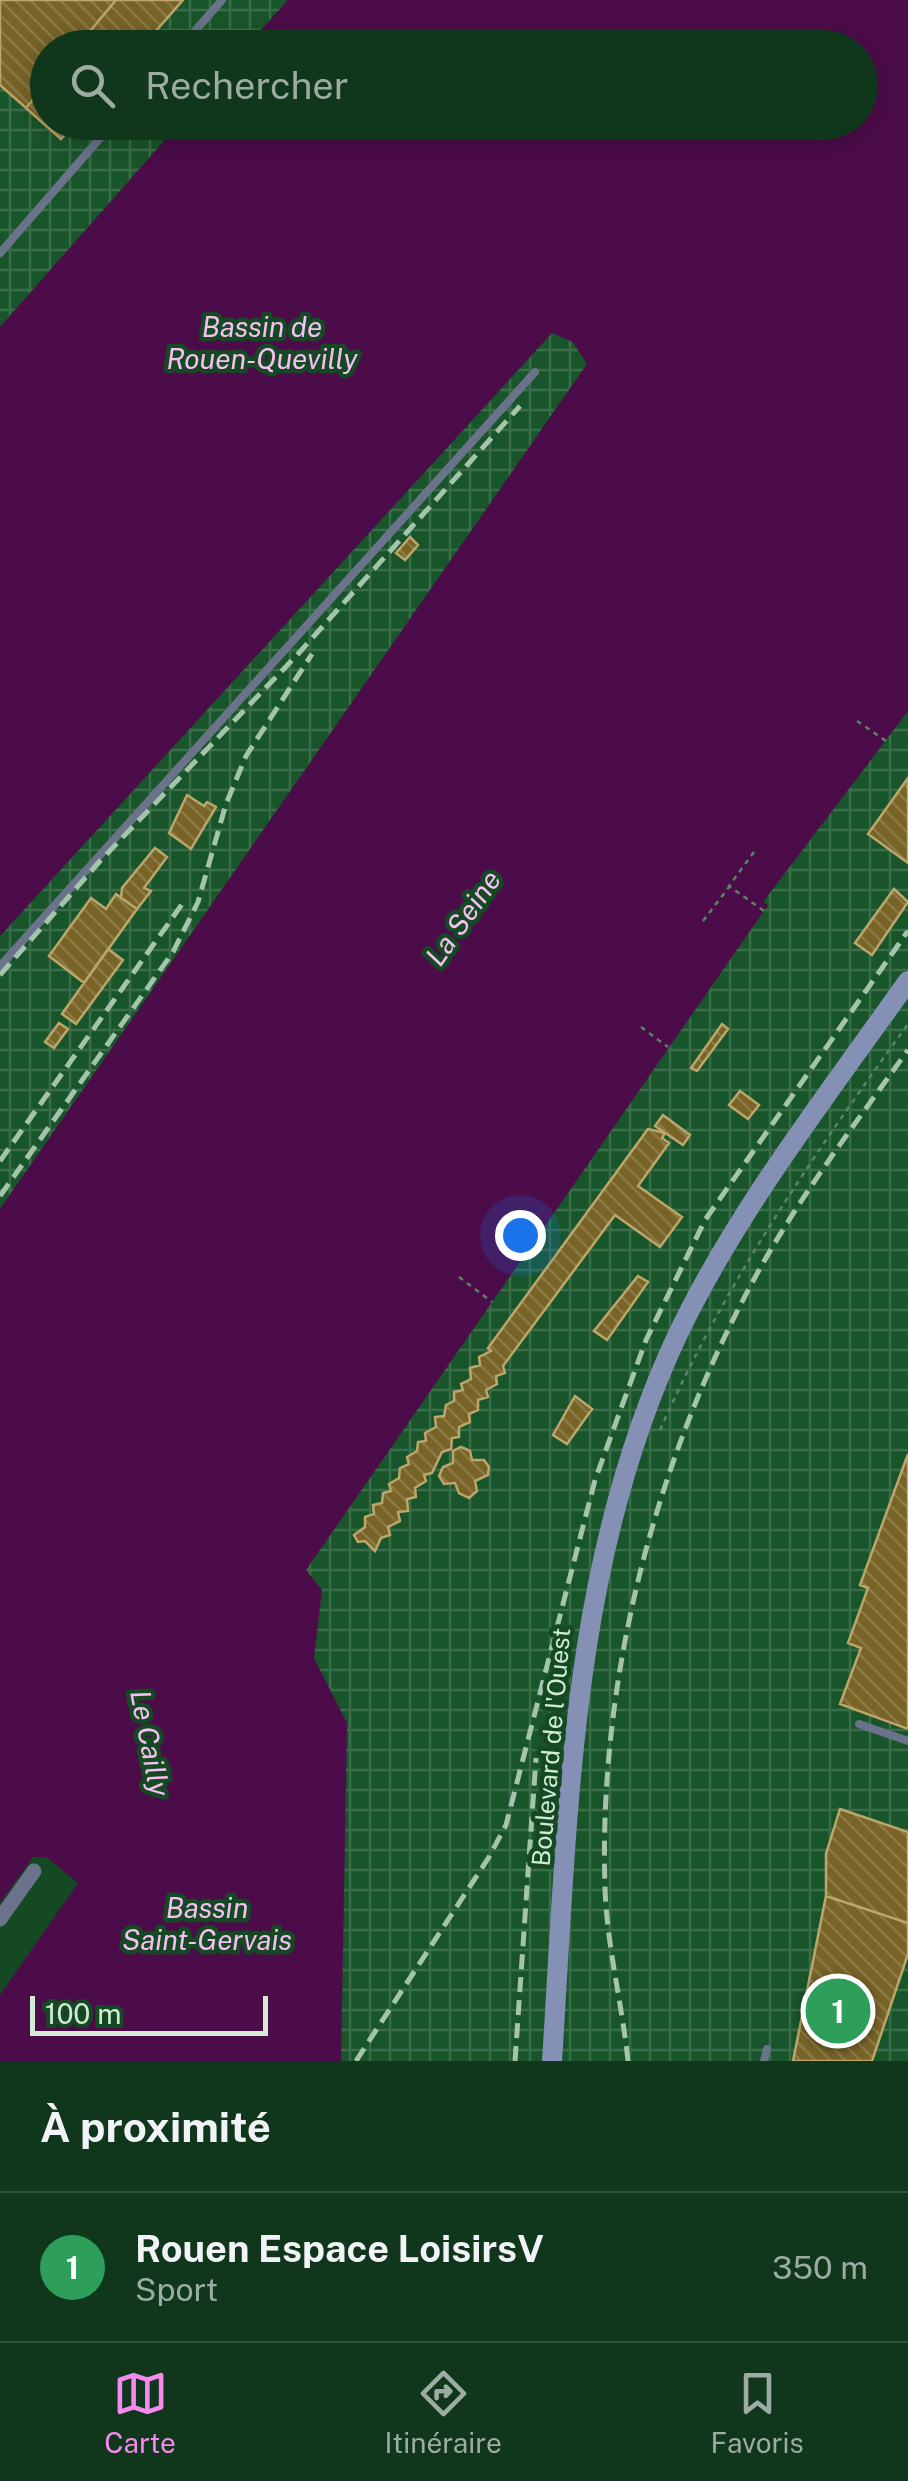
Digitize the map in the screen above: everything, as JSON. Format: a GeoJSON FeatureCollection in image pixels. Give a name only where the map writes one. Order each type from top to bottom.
{"type":"FeatureCollection","features":[{"type":"Feature","properties":{"kind":"main road","name":"Boulevard de l'Ouest"},"geometry":{"type":"LineString","coordinates":[[552,2061],[580,1667],[602,1549],[637,1434],[676,1337],[726,1246],[908,981]]}},
{"type":"Feature","properties":{"kind":"street"},"geometry":{"type":"LineString","coordinates":[[0,1919],[34,1871]]}},
{"type":"Feature","properties":{"kind":"lane"},"geometry":{"type":"LineString","coordinates":[[196,30],[222,0]]}},
{"type":"Feature","properties":{"kind":"lane"},"geometry":{"type":"LineString","coordinates":[[0,253],[98,140]]}},
{"type":"Feature","properties":{"kind":"lane"},"geometry":{"type":"LineString","coordinates":[[0,966],[536,372]]}},
{"type":"Feature","properties":{"kind":"lane"},"geometry":{"type":"LineString","coordinates":[[859,1724],[908,1741]]}},
{"type":"Feature","properties":{"kind":"lane"},"geometry":{"type":"LineString","coordinates":[[764,2061],[767,2049]]}},
{"type":"Feature","properties":{"kind":"path"},"geometry":{"type":"LineString","coordinates":[[857,720],[886,741]]}},
{"type":"Feature","properties":{"kind":"path"},"geometry":{"type":"LineString","coordinates":[[703,921],[754,852]]}},
{"type":"Feature","properties":{"kind":"path"},"geometry":{"type":"LineString","coordinates":[[730,886],[764,911]]}},
{"type":"Feature","properties":{"kind":"path"},"geometry":{"type":"LineString","coordinates":[[657,1436],[700,1340],[772,1217],[908,1024]]}},
{"type":"Feature","properties":{"kind":"path"},"geometry":{"type":"LineString","coordinates":[[641,1027],[668,1047]]}},
{"type":"Feature","properties":{"kind":"path"},"geometry":{"type":"LineString","coordinates":[[458,1277],[492,1302]]}},
{"type":"Feature","properties":{"kind":"shaded area"},"geometry":{"type":"Polygon","coordinates":[[[0,0],[288,0],[261,30],[30,30],[30,140],[165,140],[0,327],[0,0]]]}},
{"type":"Feature","properties":{"kind":"shaded area"},"geometry":{"type":"Polygon","coordinates":[[[552,333],[573,342],[587,364],[0,1209],[0,936],[552,333]]]}},
{"type":"Feature","properties":{"kind":"shaded area"},"geometry":{"type":"Polygon","coordinates":[[[908,627],[908,2061],[294,2061],[314,1953],[306,1563],[908,627]]]}},
{"type":"Feature","properties":{"kind":"water"},"geometry":{"type":"Polygon","coordinates":[[[288,0],[908,0],[908,711],[763,902],[768,905],[306,1570],[322,1590],[314,1658],[347,1723],[341,2061],[0,2061],[0,1995],[78,1883],[46,1857],[33,1857],[0,1903],[0,1209],[587,364],[573,342],[552,333],[0,936],[0,327],[165,140],[878,140],[878,30],[261,30],[288,0]]]}},
{"type":"Feature","properties":{"kind":"building"},"geometry":{"type":"Polygon","coordinates":[[[0,0],[116,0],[91,30],[30,30],[30,103],[26,108],[0,85],[0,0]]]}},
{"type":"Feature","properties":{"kind":"building"},"geometry":{"type":"Polygon","coordinates":[[[116,0],[183,0],[157,30],[91,30],[116,0]]]}},
{"type":"Feature","properties":{"kind":"building"},"geometry":{"type":"Polygon","coordinates":[[[410,537],[418,545],[405,560],[396,553],[410,537]]]}},
{"type":"Feature","properties":{"kind":"building"},"geometry":{"type":"Polygon","coordinates":[[[908,778],[908,863],[868,834],[908,778]]]}},
{"type":"Feature","properties":{"kind":"building"},"geometry":{"type":"Polygon","coordinates":[[[187,795],[204,806],[207,802],[216,807],[191,849],[169,833],[187,795]]]}},
{"type":"Feature","properties":{"kind":"building"},"geometry":{"type":"Polygon","coordinates":[[[155,848],[167,857],[144,888],[151,891],[137,909],[121,898],[122,888],[155,848]]]}},
{"type":"Feature","properties":{"kind":"building"},"geometry":{"type":"Polygon","coordinates":[[[894,889],[908,902],[872,955],[855,943],[894,889]]]}},
{"type":"Feature","properties":{"kind":"building"},"geometry":{"type":"Polygon","coordinates":[[[116,894],[137,909],[84,983],[49,956],[91,898],[106,909],[116,894]]]}},
{"type":"Feature","properties":{"kind":"building"},"geometry":{"type":"Polygon","coordinates":[[[108,949],[123,960],[76,1024],[62,1014],[108,949]]]}},
{"type":"Feature","properties":{"kind":"building"},"geometry":{"type":"Polygon","coordinates":[[[59,1023],[68,1029],[54,1048],[45,1042],[59,1023]]]}},
{"type":"Feature","properties":{"kind":"building"},"geometry":{"type":"Polygon","coordinates":[[[722,1024],[728,1029],[697,1071],[691,1068],[722,1024]]]}},
{"type":"Feature","properties":{"kind":"building"},"geometry":{"type":"Polygon","coordinates":[[[740,1091],[759,1105],[748,1119],[729,1105],[740,1091]]]}},
{"type":"Feature","properties":{"kind":"building"},"geometry":{"type":"Polygon","coordinates":[[[663,1115],[690,1135],[683,1145],[655,1126],[663,1115]]]}},
{"type":"Feature","properties":{"kind":"building"},"geometry":{"type":"Polygon","coordinates":[[[648,1129],[665,1133],[662,1138],[669,1143],[638,1186],[682,1217],[660,1247],[615,1215],[503,1366],[505,1373],[496,1376],[497,1384],[486,1390],[488,1397],[478,1400],[478,1410],[469,1414],[470,1422],[459,1427],[459,1437],[452,1438],[451,1449],[442,1452],[432,1473],[424,1475],[426,1481],[415,1488],[416,1497],[407,1499],[408,1511],[398,1512],[400,1521],[388,1527],[390,1535],[381,1538],[375,1551],[365,1541],[358,1542],[354,1535],[365,1527],[365,1517],[374,1514],[373,1505],[382,1503],[383,1493],[391,1491],[389,1484],[399,1478],[400,1468],[409,1464],[407,1457],[417,1451],[418,1442],[426,1441],[425,1433],[436,1427],[435,1417],[444,1416],[446,1405],[454,1401],[454,1392],[463,1390],[461,1384],[471,1379],[470,1368],[480,1365],[479,1357],[491,1351],[488,1348],[648,1129]]]}},
{"type":"Feature","properties":{"kind":"building"},"geometry":{"type":"Polygon","coordinates":[[[638,1276],[648,1282],[607,1340],[594,1331],[638,1276]]]}},
{"type":"Feature","properties":{"kind":"building"},"geometry":{"type":"Polygon","coordinates":[[[575,1396],[592,1409],[567,1444],[553,1435],[575,1396]]]}},
{"type":"Feature","properties":{"kind":"building"},"geometry":{"type":"Polygon","coordinates":[[[461,1447],[470,1451],[472,1460],[484,1460],[489,1467],[488,1475],[475,1481],[477,1491],[469,1498],[459,1493],[455,1483],[444,1484],[439,1476],[443,1467],[453,1463],[453,1451],[461,1447]]]}},
{"type":"Feature","properties":{"kind":"building"},"geometry":{"type":"Polygon","coordinates":[[[908,1454],[908,1729],[840,1704],[861,1648],[848,1643],[868,1588],[860,1585],[908,1454]]]}},
{"type":"Feature","properties":{"kind":"building"},"geometry":{"type":"Polygon","coordinates":[[[840,1809],[908,1832],[908,1923],[826,1896],[826,1854],[840,1809]]]}},
{"type":"Feature","properties":{"kind":"building"},"geometry":{"type":"Polygon","coordinates":[[[826,1896],[908,1923],[908,1954],[872,2061],[793,2061],[826,1896]]]}},
{"type":"Feature","properties":{"kind":"railway"},"geometry":{"type":"LineString","coordinates":[[0,975],[100,861],[298,654],[520,406]]}},
{"type":"Feature","properties":{"kind":"railway"},"geometry":{"type":"LineString","coordinates":[[0,1196],[173,952],[198,902],[226,804],[246,756],[312,654]]}},
{"type":"Feature","properties":{"kind":"railway"},"geometry":{"type":"LineString","coordinates":[[0,1161],[185,900]]}},
{"type":"Feature","properties":{"kind":"railway"},"geometry":{"type":"LineString","coordinates":[[356,2061],[506,1825],[595,1480],[646,1340],[705,1220],[908,931]]}},
{"type":"Feature","properties":{"kind":"railway"},"geometry":{"type":"LineString","coordinates":[[628,2061],[606,1910],[605,1807],[624,1645],[642,1565],[665,1486],[726,1334],[797,1208],[908,1050]]}},
{"type":"Feature","properties":{"kind":"railway"},"geometry":{"type":"LineString","coordinates":[[515,2061],[536,1758]]}},
{"type":"Feature","properties":{"kind":"place","name":"Rouen Espace LoisirsV"},"geometry":{"type":"Point","coordinates":[838,2011]}},
{"type":"Feature","properties":{"kind":"water label","name":"Bassin de Rouen-Quevilly"},"geometry":{"type":"Point","coordinates":[262,343]}},
{"type":"Feature","properties":{"kind":"water label","name":"La Seine"},"geometry":{"type":"Point","coordinates":[463,918]}},
{"type":"Feature","properties":{"kind":"water label","name":"Le Cailly"},"geometry":{"type":"Point","coordinates":[150,1743]}},
{"type":"Feature","properties":{"kind":"water label","name":"Bassin Saint-Gervais"},"geometry":{"type":"Point","coordinates":[207,1924]}}]}
